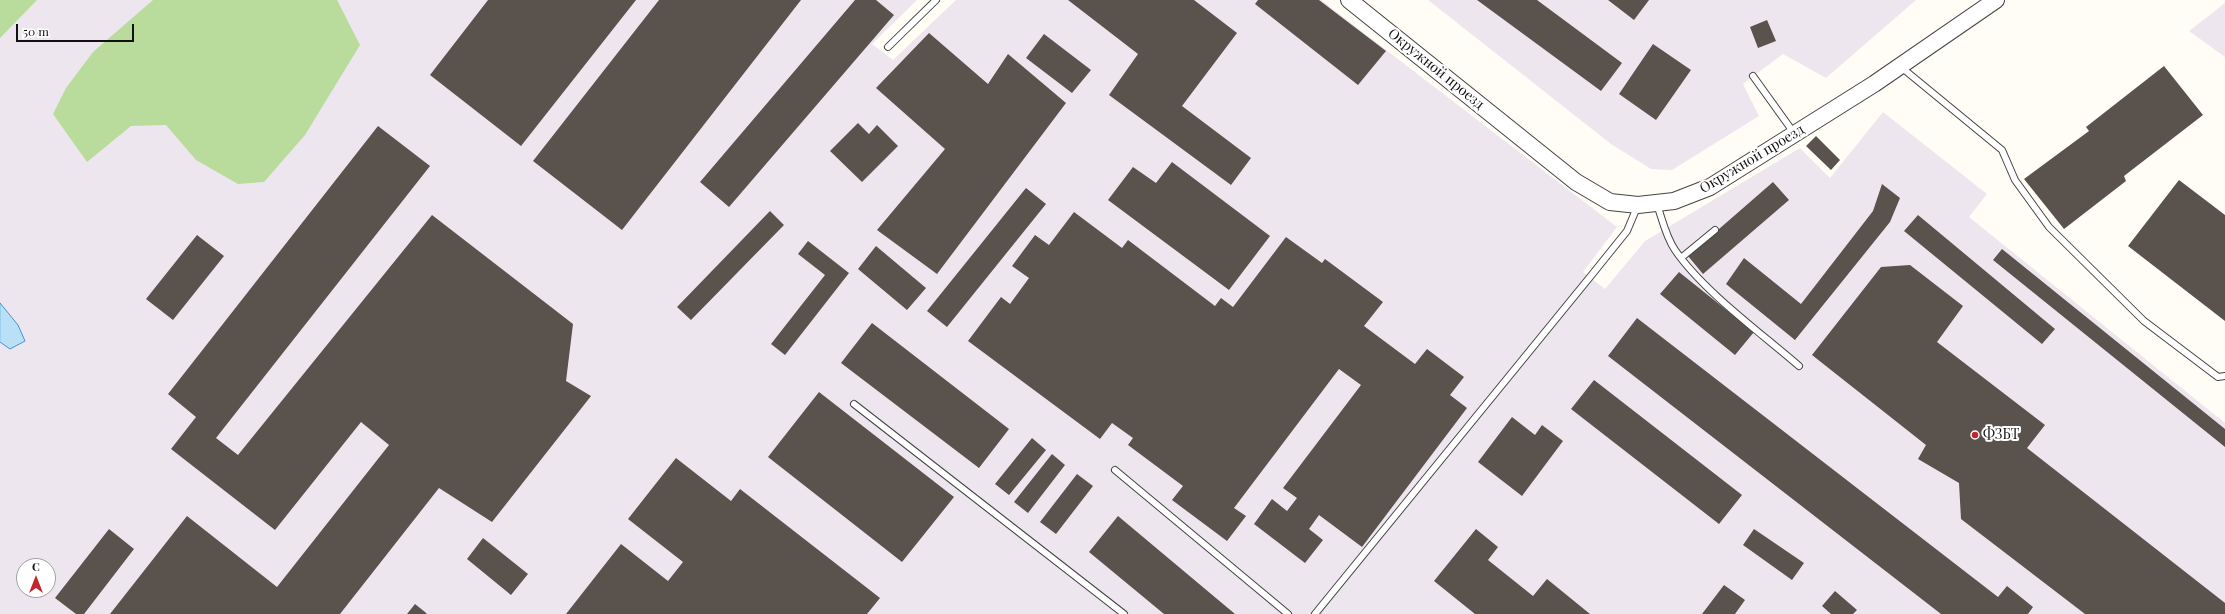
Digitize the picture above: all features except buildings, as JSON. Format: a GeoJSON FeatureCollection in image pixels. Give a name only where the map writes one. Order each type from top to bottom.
{"type":"FeatureCollection","features":[{"type":"Feature","properties":{"kind":"street","name":"Окружной проезд"},"geometry":{"type":"LineString","coordinates":[[1351,1],[1576,182],[1610,202],[1638,206],[1674,201],[1710,187],[1900,66],[1996,0]]}},
{"type":"Feature","properties":{"kind":"lane"},"geometry":{"type":"LineString","coordinates":[[888,46],[936,0]]}},
{"type":"Feature","properties":{"kind":"lane"},"geometry":{"type":"LineString","coordinates":[[1900,66],[2002,150],[2015,180],[2049,228],[2144,321],[2218,378],[2225,376]]}},
{"type":"Feature","properties":{"kind":"lane"},"geometry":{"type":"LineString","coordinates":[[1753,76],[1794,134]]}},
{"type":"Feature","properties":{"kind":"lane"},"geometry":{"type":"LineString","coordinates":[[1657,203],[1670,241],[1682,258],[1710,289],[1799,366]]}},
{"type":"Feature","properties":{"kind":"lane"},"geometry":{"type":"LineString","coordinates":[[1315,614],[1595,272],[1627,231],[1638,206]]}},
{"type":"Feature","properties":{"kind":"lane"},"geometry":{"type":"LineString","coordinates":[[1682,258],[1715,230]]}},
{"type":"Feature","properties":{"kind":"lane"},"geometry":{"type":"LineString","coordinates":[[854,404],[1124,614]]}},
{"type":"Feature","properties":{"kind":"lane"},"geometry":{"type":"LineString","coordinates":[[1115,470],[1288,614]]}},
{"type":"Feature","properties":{"kind":"shaded area"},"geometry":{"type":"Polygon","coordinates":[[[0,0],[917,0],[872,44],[893,60],[956,0],[1321,0],[1617,227],[1583,272],[1605,289],[1645,241],[1800,148],[1830,178],[1883,112],[1987,194],[1969,217],[2225,423],[2225,614],[0,614],[0,0]]]}},
{"type":"Feature","properties":{"kind":"shaded area"},"geometry":{"type":"Polygon","coordinates":[[[1428,0],[1916,0],[1826,78],[1783,54],[1743,84],[1759,116],[1672,170],[1651,169],[1611,144],[1428,0]]]}},
{"type":"Feature","properties":{"kind":"shaded area"},"geometry":{"type":"Polygon","coordinates":[[[2225,3],[2225,57],[2189,31],[2225,3]]]}},
{"type":"Feature","properties":{"kind":"green space"},"geometry":{"type":"Polygon","coordinates":[[[0,0],[37,0],[0,38],[0,0]]]}},
{"type":"Feature","properties":{"kind":"green space"},"geometry":{"type":"Polygon","coordinates":[[[153,0],[337,0],[360,45],[305,135],[264,182],[238,184],[196,160],[166,125],[131,126],[87,162],[53,114],[66,88],[93,52],[153,0]]]}},
{"type":"Feature","properties":{"kind":"water"},"geometry":{"type":"Polygon","coordinates":[[[0,303],[18,325],[25,341],[10,349],[0,342],[0,303]]]}},
{"type":"Feature","properties":{"kind":"place","name":"ФЗБТ"},"geometry":{"type":"Point","coordinates":[1975,435]}}]}
